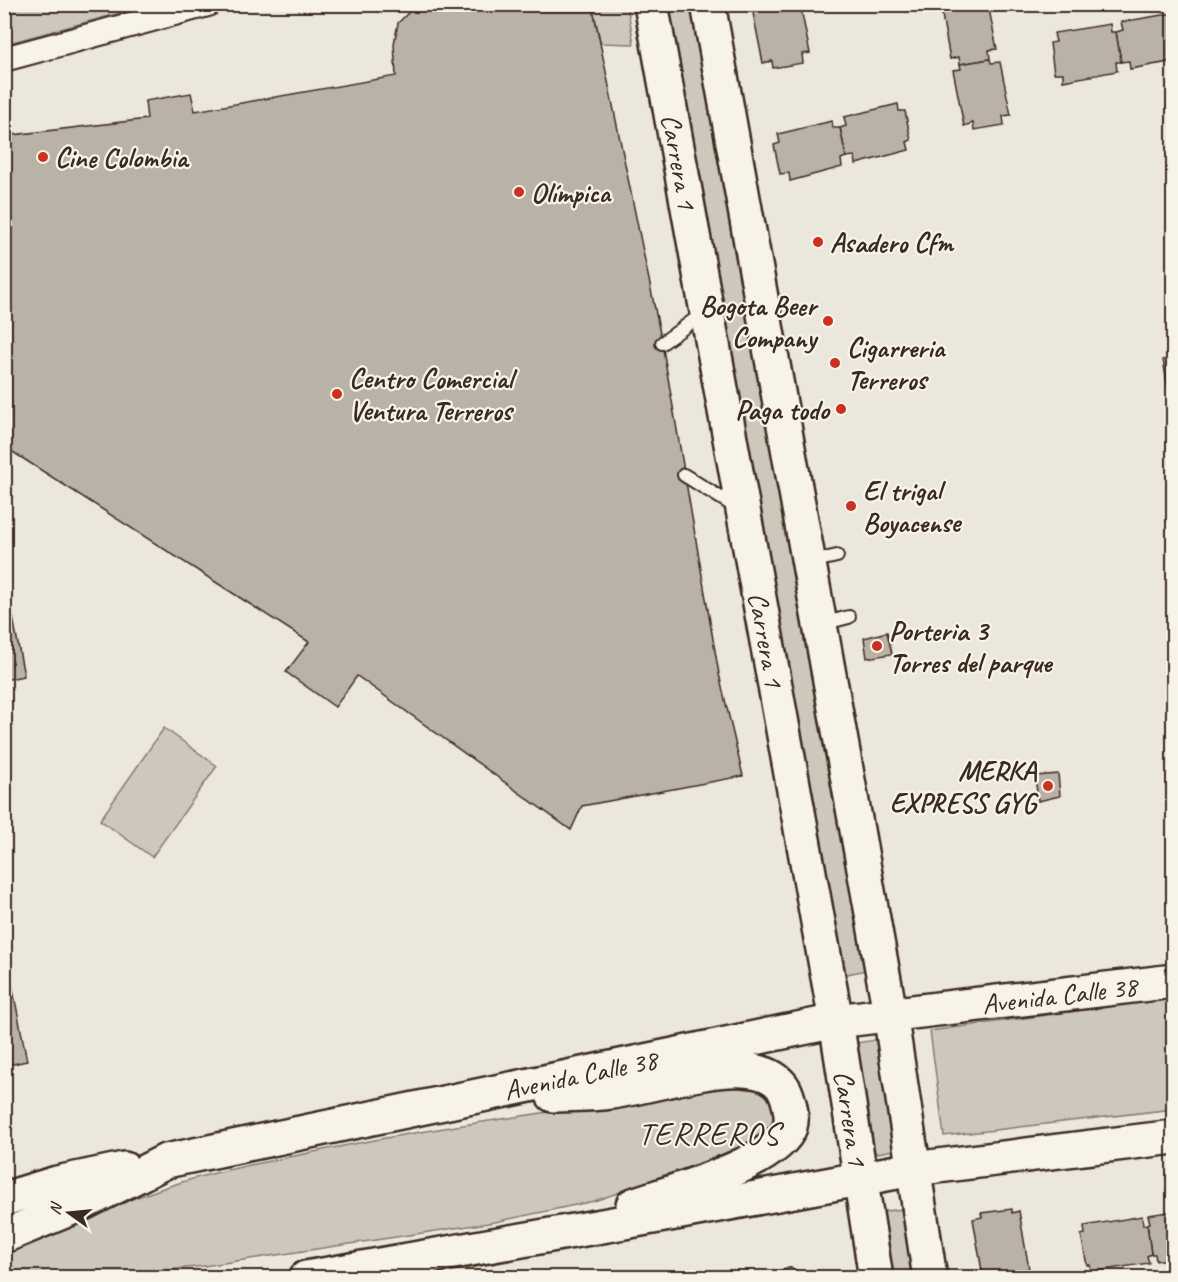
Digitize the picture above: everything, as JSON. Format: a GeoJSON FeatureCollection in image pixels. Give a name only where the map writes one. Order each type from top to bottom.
{"type":"FeatureCollection","features":[{"type":"Feature","properties":{"kind":"main road","name":"Carrera 1"},"geometry":{"type":"LineString","coordinates":[[651,4],[836,1021],[876,1278]]}},
{"type":"Feature","properties":{"kind":"main road","name":"Carrera 1"},"geometry":{"type":"LineString","coordinates":[[708,4],[834,620],[930,1278]]}},
{"type":"Feature","properties":{"kind":"main road","name":"Avenida Calle 38"},"geometry":{"type":"LineString","coordinates":[[4,1236],[79,1205],[166,1161],[836,1021],[1173,981]]}},
{"type":"Feature","properties":{"kind":"main road"},"geometry":{"type":"LineString","coordinates":[[440,1102],[610,1092],[709,1073],[743,1070],[766,1074],[777,1080],[785,1089],[792,1111],[790,1127],[782,1141],[772,1149],[744,1165],[555,1233]]}},
{"type":"Feature","properties":{"kind":"main road"},"geometry":{"type":"LineString","coordinates":[[306,1278],[913,1169],[1173,1137]]}},
{"type":"Feature","properties":{"kind":"main road"},"geometry":{"type":"LineString","coordinates":[[4,1199],[57,1183],[166,1161]]}},
{"type":"Feature","properties":{"kind":"street"},"geometry":{"type":"LineString","coordinates":[[4,59],[208,4]]}},
{"type":"Feature","properties":{"kind":"lane"},"geometry":{"type":"LineString","coordinates":[[662,343],[707,311]]}},
{"type":"Feature","properties":{"kind":"lane"},"geometry":{"type":"LineString","coordinates":[[684,475],[743,512]]}},
{"type":"Feature","properties":{"kind":"lane"},"geometry":{"type":"LineString","coordinates":[[781,1278],[790,1275],[794,1278]]}},
{"type":"Feature","properties":{"kind":"shaded area"},"geometry":{"type":"Polygon","coordinates":[[[5,4],[150,4],[150,5],[5,44],[5,4]]]}},
{"type":"Feature","properties":{"kind":"shaded area"},"geometry":{"type":"Polygon","coordinates":[[[592,5],[627,5],[634,44],[601,43],[592,5]]]}},
{"type":"Feature","properties":{"kind":"shaded area"},"geometry":{"type":"Polygon","coordinates":[[[668,5],[693,5],[867,970],[842,975],[668,5]]]}},
{"type":"Feature","properties":{"kind":"shaded area"},"geometry":{"type":"Polygon","coordinates":[[[164,728],[217,766],[152,857],[100,820],[164,728]]]}},
{"type":"Feature","properties":{"kind":"shaded area"},"geometry":{"type":"Polygon","coordinates":[[[1173,998],[1173,1109],[944,1136],[930,1031],[1173,998]]]}},
{"type":"Feature","properties":{"kind":"shaded area"},"geometry":{"type":"Polygon","coordinates":[[[881,1039],[898,1149],[873,1154],[856,1043],[881,1039]]]}},
{"type":"Feature","properties":{"kind":"shaded area"},"geometry":{"type":"Polygon","coordinates":[[[739,1083],[761,1089],[775,1102],[776,1126],[761,1145],[594,1201],[495,1222],[204,1266],[103,1277],[5,1278],[5,1250],[159,1189],[199,1177],[375,1140],[739,1083]]]}},
{"type":"Feature","properties":{"kind":"shaded area"},"geometry":{"type":"Polygon","coordinates":[[[901,1209],[913,1277],[892,1277],[880,1212],[901,1209]]]}},
{"type":"Feature","properties":{"kind":"building","name":"Centro Comercial Ventura Terreros"},"geometry":{"type":"Polygon","coordinates":[[[430,4],[592,4],[662,343],[719,674],[743,776],[582,806],[571,830],[357,676],[335,707],[286,672],[309,642],[5,447],[4,136],[147,119],[145,101],[191,93],[195,111],[396,76],[394,44],[398,23],[411,10],[430,4]]]}},
{"type":"Feature","properties":{"kind":"building"},"geometry":{"type":"Polygon","coordinates":[[[759,4],[800,4],[810,53],[802,54],[803,63],[773,68],[772,61],[763,63],[752,8],[760,7],[759,4]]]}},
{"type":"Feature","properties":{"kind":"building"},"geometry":{"type":"Polygon","coordinates":[[[940,4],[988,4],[997,49],[989,50],[990,59],[960,64],[959,57],[950,59],[940,4]]]}},
{"type":"Feature","properties":{"kind":"building"},"geometry":{"type":"Polygon","coordinates":[[[1174,13],[1174,61],[1130,69],[1129,61],[1121,62],[1116,32],[1123,30],[1121,22],[1174,13]]]}},
{"type":"Feature","properties":{"kind":"building"},"geometry":{"type":"Polygon","coordinates":[[[1110,24],[1111,32],[1116,32],[1121,62],[1116,62],[1117,71],[1063,81],[1063,73],[1054,73],[1050,43],[1056,42],[1054,33],[1110,24]]]}},
{"type":"Feature","properties":{"kind":"building"},"geometry":{"type":"Polygon","coordinates":[[[990,59],[991,63],[1000,62],[1011,115],[1003,116],[1004,125],[974,130],[973,123],[964,126],[953,70],[961,69],[960,64],[990,59]]]}},
{"type":"Feature","properties":{"kind":"building"},"geometry":{"type":"Polygon","coordinates":[[[898,104],[899,111],[905,111],[911,140],[907,142],[909,150],[856,164],[855,156],[846,157],[840,128],[846,126],[844,117],[898,104]]]}},
{"type":"Feature","properties":{"kind":"building"},"geometry":{"type":"Polygon","coordinates":[[[832,121],[833,128],[840,128],[846,157],[841,159],[842,167],[790,181],[789,173],[780,174],[774,145],[780,143],[778,134],[832,121]]]}},
{"type":"Feature","properties":{"kind":"building"},"geometry":{"type":"Polygon","coordinates":[[[1174,357],[1174,388],[1168,389],[1163,360],[1174,357]]]}},
{"type":"Feature","properties":{"kind":"building"},"geometry":{"type":"Polygon","coordinates":[[[4,570],[24,676],[4,680],[4,570]]]}},
{"type":"Feature","properties":{"kind":"building","name":"Porteria 3 Torres del parque"},"geometry":{"type":"Polygon","coordinates":[[[887,632],[892,654],[867,658],[864,638],[887,632]]]}},
{"type":"Feature","properties":{"kind":"building","name":"MERKA EXPRESS GYG"},"geometry":{"type":"Polygon","coordinates":[[[1058,774],[1060,796],[1038,801],[1035,776],[1058,774]]]}},
{"type":"Feature","properties":{"kind":"building"},"geometry":{"type":"Polygon","coordinates":[[[4,944],[27,1061],[4,1066],[4,944]]]}},
{"type":"Feature","properties":{"kind":"building"},"geometry":{"type":"Polygon","coordinates":[[[1012,1209],[1012,1213],[1019,1211],[1029,1269],[1021,1270],[1022,1274],[999,1278],[991,1278],[991,1275],[983,1277],[973,1219],[982,1217],[981,1213],[1012,1209]]]}},
{"type":"Feature","properties":{"kind":"building"},"geometry":{"type":"Polygon","coordinates":[[[1174,1211],[1174,1258],[1156,1261],[1155,1254],[1151,1254],[1148,1215],[1174,1211]]]}},
{"type":"Feature","properties":{"kind":"building"},"geometry":{"type":"Polygon","coordinates":[[[1142,1216],[1143,1225],[1147,1224],[1151,1254],[1147,1256],[1149,1263],[1091,1272],[1090,1265],[1087,1265],[1081,1235],[1085,1234],[1084,1226],[1142,1216]]]}},
{"type":"Feature","properties":{"kind":"place","name":"Cine Colombia"},"geometry":{"type":"Point","coordinates":[43,157]}},
{"type":"Feature","properties":{"kind":"place","name":"Olímpica"},"geometry":{"type":"Point","coordinates":[519,192]}},
{"type":"Feature","properties":{"kind":"place","name":"Asadero Cfm"},"geometry":{"type":"Point","coordinates":[818,242]}},
{"type":"Feature","properties":{"kind":"place","name":"Bogota Beer Company"},"geometry":{"type":"Point","coordinates":[828,321]}},
{"type":"Feature","properties":{"kind":"place","name":"Cigarreria Terreros"},"geometry":{"type":"Point","coordinates":[835,363]}},
{"type":"Feature","properties":{"kind":"place","name":"Centro Comercial Ventura Terreros"},"geometry":{"type":"Point","coordinates":[337,394]}},
{"type":"Feature","properties":{"kind":"place","name":"Paga todo"},"geometry":{"type":"Point","coordinates":[841,409]}},
{"type":"Feature","properties":{"kind":"place","name":"El trigal Boyacense"},"geometry":{"type":"Point","coordinates":[851,506]}},
{"type":"Feature","properties":{"kind":"place","name":"Porteria 3 Torres del parque"},"geometry":{"type":"Point","coordinates":[877,646]}},
{"type":"Feature","properties":{"kind":"place","name":"MERKA EXPRESS GYG"},"geometry":{"type":"Point","coordinates":[1048,786]}},
{"type":"Feature","properties":{"kind":"district","name":"TERREROS"},"geometry":{"type":"Point","coordinates":[709,1133]}}]}
